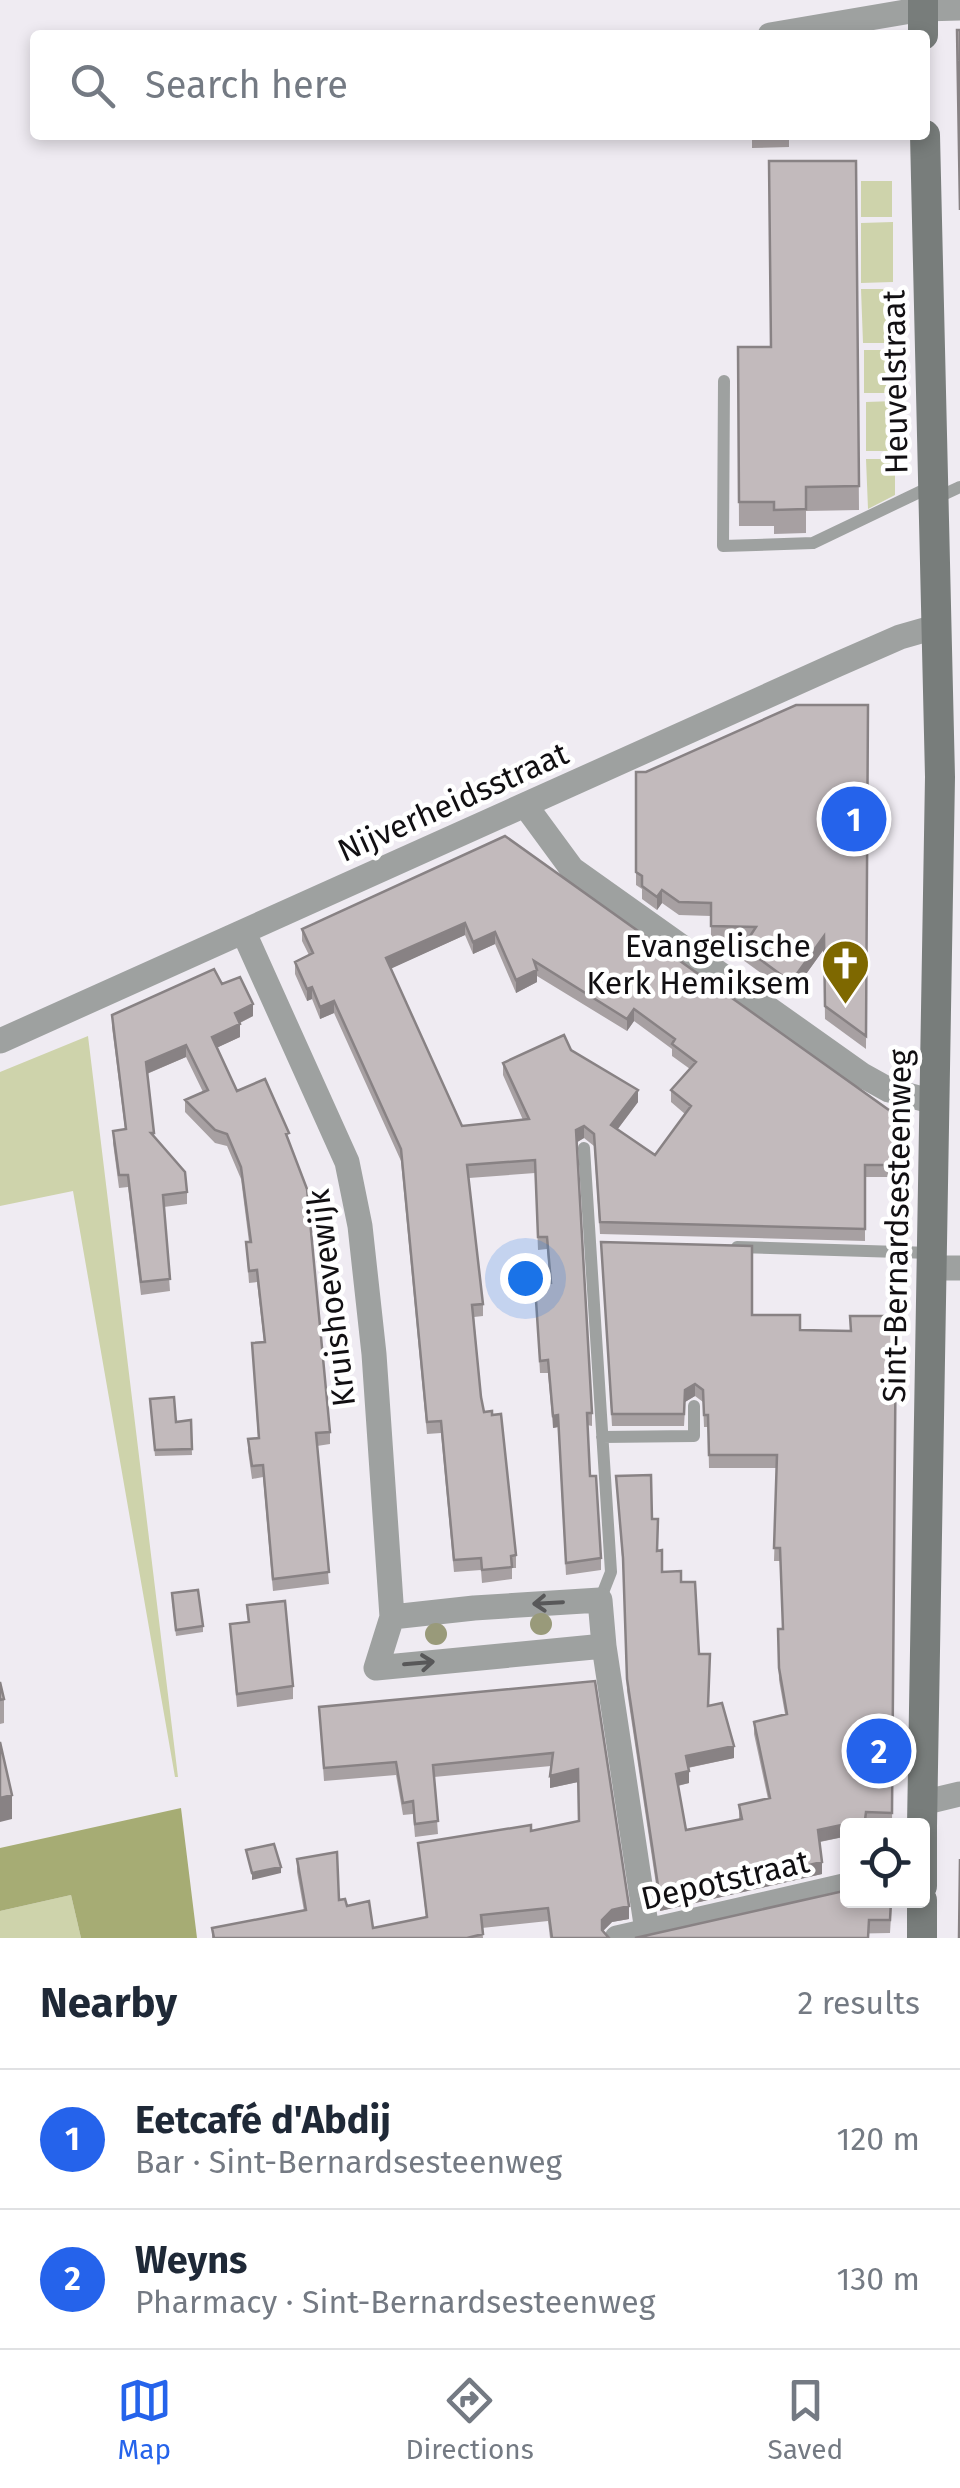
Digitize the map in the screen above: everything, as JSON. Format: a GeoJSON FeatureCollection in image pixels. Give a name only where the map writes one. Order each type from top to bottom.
{"type":"FeatureCollection","features":[{"type":"Feature","properties":{"kind":"main road","name":"Heuvelstraat"},"geometry":{"type":"LineString","coordinates":[[925,140],[941,491],[935,627]]}},
{"type":"Feature","properties":{"kind":"main road","name":"Sint-Bernardsesteenweg"},"geometry":{"type":"LineString","coordinates":[[922,1818],[941,1263],[934,1102],[950,773],[935,627]]}},
{"type":"Feature","properties":{"kind":"main road"},"geometry":{"type":"LineString","coordinates":[[922,1908],[922,1938]]}},
{"type":"Feature","properties":{"kind":"street"},"geometry":{"type":"LineString","coordinates":[[808,30],[960,8]]}},
{"type":"Feature","properties":{"kind":"street","name":"Nijverheidsstraat"},"geometry":{"type":"LineString","coordinates":[[0,1041],[888,642],[935,627]]}},
{"type":"Feature","properties":{"kind":"street"},"geometry":{"type":"LineString","coordinates":[[525,805],[572,869],[862,1075],[889,1090],[934,1102]]}},
{"type":"Feature","properties":{"kind":"street","name":"Kruishoevewijk"},"geometry":{"type":"LineString","coordinates":[[244,933],[346,1162],[360,1226],[374,1354],[392,1617],[376,1668],[604,1646]]}},
{"type":"Feature","properties":{"kind":"street"},"geometry":{"type":"LineString","coordinates":[[392,1617],[600,1600],[647,1931]]}},
{"type":"Feature","properties":{"kind":"street"},"geometry":{"type":"LineString","coordinates":[[924,1818],[960,1794]]}},
{"type":"Feature","properties":{"kind":"street","name":"Depotstraat"},"geometry":{"type":"LineString","coordinates":[[617,1938],[840,1887]]}},
{"type":"Feature","properties":{"kind":"lane"},"geometry":{"type":"LineString","coordinates":[[724,381],[723,546],[814,544],[941,491]]}},
{"type":"Feature","properties":{"kind":"lane"},"geometry":{"type":"LineString","coordinates":[[584,1148],[611,1572],[600,1600]]}},
{"type":"Feature","properties":{"kind":"lane"},"geometry":{"type":"LineString","coordinates":[[590,1244],[608,1244]]}},
{"type":"Feature","properties":{"kind":"lane"},"geometry":{"type":"LineString","coordinates":[[716,1247],[941,1263]]}},
{"type":"Feature","properties":{"kind":"lane"},"geometry":{"type":"LineString","coordinates":[[602,1437],[694,1436],[694,1406]]}},
{"type":"Feature","properties":{"kind":"green space"},"geometry":{"type":"Polygon","coordinates":[[[861,181],[892,181],[892,217],[861,217],[861,181]]]}},
{"type":"Feature","properties":{"kind":"green space"},"geometry":{"type":"Polygon","coordinates":[[[893,222],[893,282],[861,283],[861,223],[893,222]]]}},
{"type":"Feature","properties":{"kind":"green space"},"geometry":{"type":"Polygon","coordinates":[[[861,289],[894,289],[893,343],[863,343],[861,289]]]}},
{"type":"Feature","properties":{"kind":"green space"},"geometry":{"type":"Polygon","coordinates":[[[864,350],[895,350],[895,393],[864,393],[864,350]]]}},
{"type":"Feature","properties":{"kind":"green space"},"geometry":{"type":"Polygon","coordinates":[[[895,401],[895,451],[866,451],[866,402],[895,401]]]}},
{"type":"Feature","properties":{"kind":"green space"},"geometry":{"type":"Polygon","coordinates":[[[866,459],[895,459],[895,495],[868,509],[866,459]]]}},
{"type":"Feature","properties":{"kind":"green space"},"geometry":{"type":"Polygon","coordinates":[[[88,1036],[178,1777],[73,1191],[0,1206],[0,1072],[88,1036]]]}},
{"type":"Feature","properties":{"kind":"green space"},"geometry":{"type":"Polygon","coordinates":[[[181,1808],[197,1938],[81,1938],[71,1895],[0,1911],[0,1848],[181,1808]]]}},
{"type":"Feature","properties":{"kind":"green space"},"geometry":{"type":"Polygon","coordinates":[[[71,1895],[81,1938],[0,1938],[0,1911],[71,1895]]]}},
{"type":"Feature","properties":{"kind":"building"},"geometry":{"type":"Polygon","coordinates":[[[957,30],[960,30],[960,210],[957,30]]]}},
{"type":"Feature","properties":{"kind":"building"},"geometry":{"type":"Polygon","coordinates":[[[769,161],[856,161],[859,486],[806,487],[806,509],[774,510],[774,502],[739,502],[738,347],[771,347],[769,161]]]}},
{"type":"Feature","properties":{"kind":"building"},"geometry":{"type":"Polygon","coordinates":[[[796,705],[868,705],[866,1036],[825,1006],[824,936],[791,982],[743,947],[756,927],[711,926],[711,903],[679,902],[662,890],[657,897],[642,886],[642,876],[636,872],[636,772],[646,772],[796,705]]]}},
{"type":"Feature","properties":{"kind":"building"},"geometry":{"type":"Polygon","coordinates":[[[505,836],[900,1118],[899,1165],[865,1165],[865,1229],[600,1222],[594,1134],[584,1126],[576,1130],[592,1413],[587,1413],[590,1476],[596,1476],[601,1558],[566,1563],[558,1415],[553,1416],[548,1360],[540,1361],[535,1285],[551,1283],[547,1237],[538,1237],[535,1160],[467,1165],[483,1304],[472,1305],[481,1397],[484,1412],[501,1414],[516,1555],[511,1556],[512,1567],[482,1570],[481,1558],[454,1560],[441,1421],[427,1422],[401,1149],[334,1001],[320,1007],[312,987],[307,989],[295,962],[313,953],[302,929],[505,836]],[[465,923],[386,958],[462,1126],[529,1119],[503,1063],[564,1035],[571,1050],[638,1090],[611,1125],[655,1155],[691,1106],[671,1090],[696,1062],[672,1044],[675,1039],[634,1009],[627,1019],[534,961],[537,970],[516,980],[495,932],[473,942],[465,923]]]}},
{"type":"Feature","properties":{"kind":"building"},"geometry":{"type":"Polygon","coordinates":[[[214,969],[222,984],[240,977],[253,1004],[235,1013],[240,1024],[212,1037],[237,1091],[265,1079],[289,1133],[286,1134],[307,1189],[330,1432],[316,1433],[329,1572],[273,1579],[263,1465],[252,1466],[248,1439],[259,1438],[252,1343],[265,1342],[257,1270],[249,1271],[246,1242],[251,1242],[241,1167],[227,1134],[215,1130],[185,1100],[208,1090],[186,1045],[146,1062],[151,1133],[185,1172],[187,1192],[163,1195],[170,1279],[141,1282],[128,1175],[119,1175],[113,1131],[126,1129],[112,1015],[214,969]]]}},
{"type":"Feature","properties":{"kind":"building"},"geometry":{"type":"Polygon","coordinates":[[[601,1242],[752,1246],[752,1315],[800,1315],[800,1330],[851,1331],[850,1316],[896,1316],[892,1813],[866,1812],[865,1818],[840,1818],[840,1825],[818,1830],[822,1862],[660,1899],[627,1679],[616,1476],[651,1475],[652,1519],[658,1519],[657,1551],[662,1550],[662,1572],[681,1571],[681,1582],[695,1582],[699,1654],[710,1654],[708,1706],[722,1703],[734,1746],[686,1756],[689,1771],[676,1774],[686,1830],[742,1819],[739,1805],[770,1798],[754,1722],[787,1714],[779,1668],[778,1629],[783,1629],[780,1548],[774,1548],[777,1455],[709,1455],[708,1415],[704,1415],[703,1390],[695,1384],[685,1390],[684,1414],[612,1414],[601,1242]]]}},
{"type":"Feature","properties":{"kind":"building"},"geometry":{"type":"Polygon","coordinates":[[[174,1397],[176,1422],[191,1420],[192,1449],[155,1450],[150,1399],[174,1397]]]}},
{"type":"Feature","properties":{"kind":"building"},"geometry":{"type":"Polygon","coordinates":[[[198,1590],[203,1626],[176,1630],[172,1593],[198,1590]]]}},
{"type":"Feature","properties":{"kind":"building"},"geometry":{"type":"Polygon","coordinates":[[[285,1601],[293,1686],[237,1694],[230,1624],[249,1622],[247,1605],[285,1601]]]}},
{"type":"Feature","properties":{"kind":"building"},"geometry":{"type":"Polygon","coordinates":[[[595,1681],[629,1906],[612,1910],[602,1920],[602,1930],[609,1938],[552,1938],[548,1908],[481,1915],[483,1934],[467,1938],[214,1938],[212,1928],[306,1910],[297,1859],[337,1852],[339,1900],[345,1899],[347,1906],[369,1901],[373,1928],[427,1917],[418,1843],[531,1825],[531,1831],[579,1821],[578,1769],[550,1776],[553,1753],[433,1765],[438,1821],[415,1824],[413,1801],[403,1803],[396,1762],[324,1768],[319,1707],[595,1681]]]}},
{"type":"Feature","properties":{"kind":"building"},"geometry":{"type":"Polygon","coordinates":[[[0,1742],[12,1795],[0,1798],[0,1742]]]}},
{"type":"Feature","properties":{"kind":"building"},"geometry":{"type":"Polygon","coordinates":[[[274,1844],[281,1867],[252,1873],[246,1850],[274,1844]]]}},
{"type":"Feature","properties":{"kind":"building"},"geometry":{"type":"Polygon","coordinates":[[[840,1892],[840,1908],[891,1908],[890,1920],[869,1920],[868,1938],[635,1938],[840,1892]]]}},
{"type":"Feature","properties":{"kind":"place","name":"Eetcafé d'Abdij"},"geometry":{"type":"Point","coordinates":[854,819]}},
{"type":"Feature","properties":{"kind":"place","name":"Evangelische Kerk Hemiksem"},"geometry":{"type":"Point","coordinates":[846,1006]}},
{"type":"Feature","properties":{"kind":"place","name":"Weyns"},"geometry":{"type":"Point","coordinates":[879,1751]}}]}
